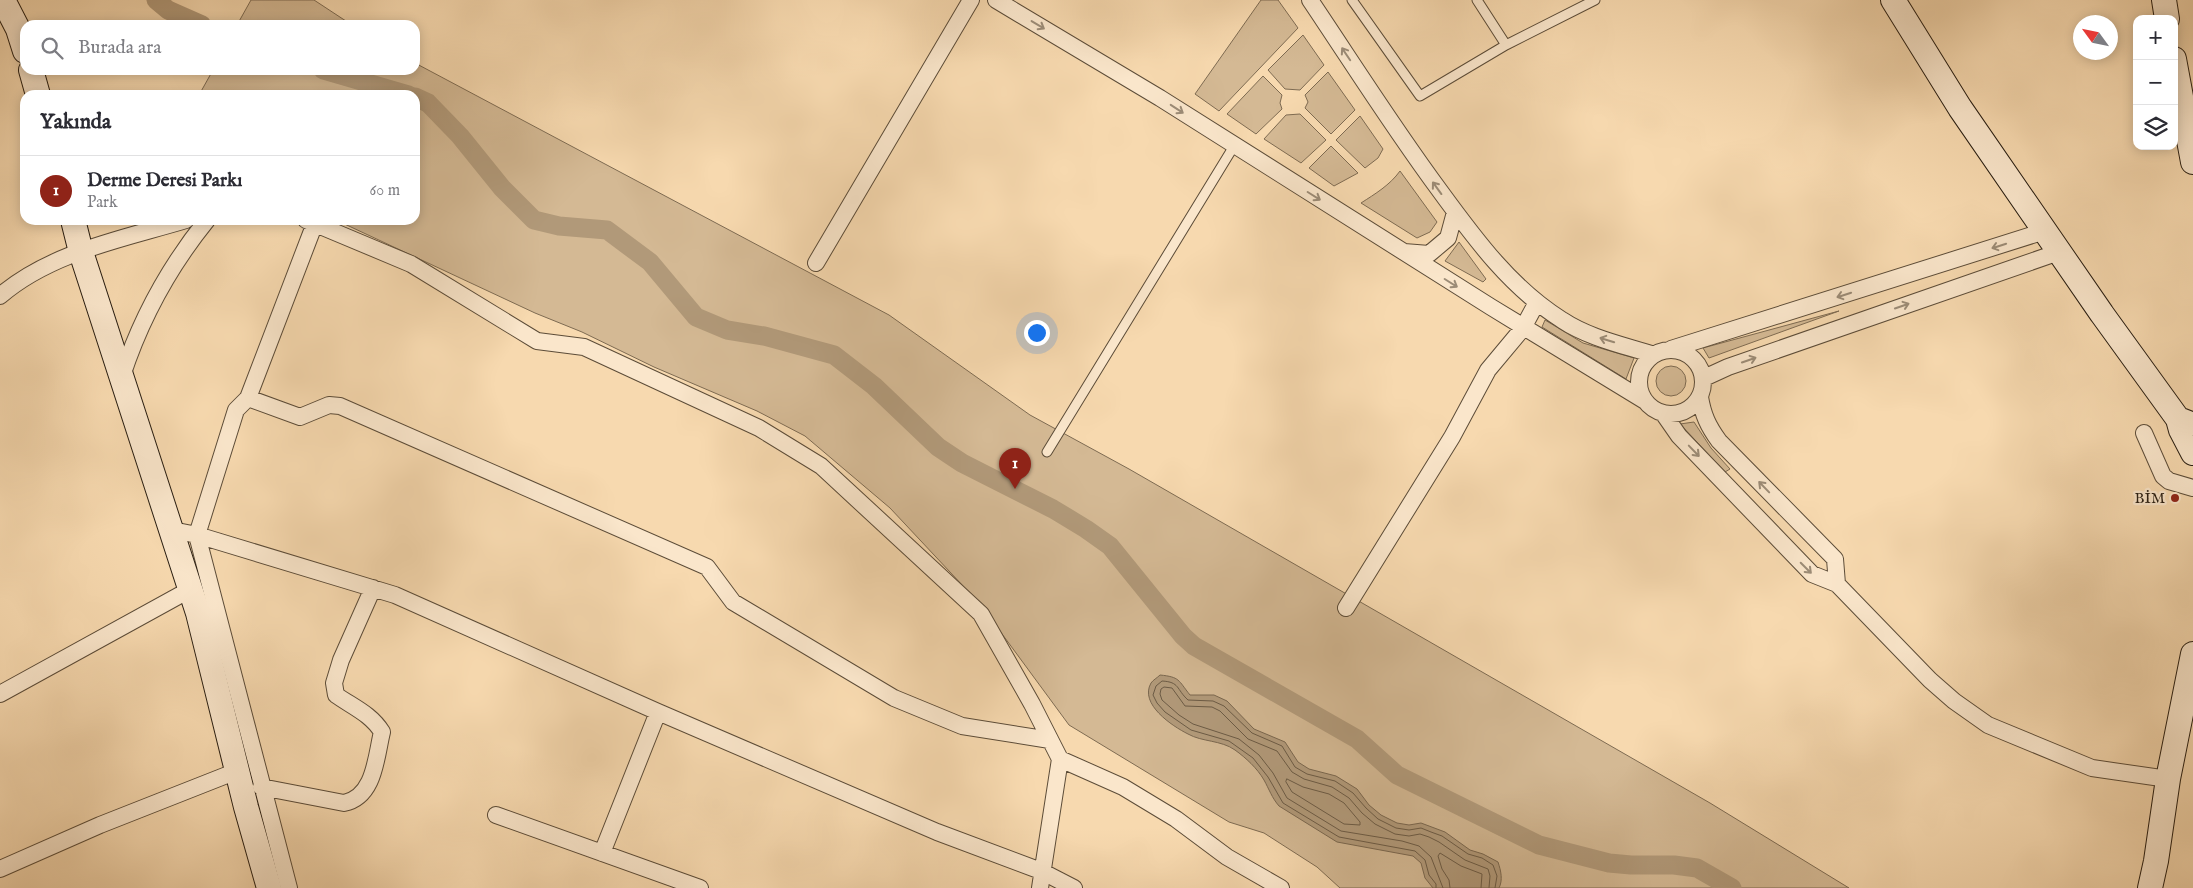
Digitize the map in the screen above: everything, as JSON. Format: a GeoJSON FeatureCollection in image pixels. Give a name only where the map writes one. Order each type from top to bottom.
{"type":"FeatureCollection","features":[{"type":"Feature","properties":{"kind":"street"},"geometry":{"type":"LineString","coordinates":[[3,0],[20,35]]}},
{"type":"Feature","properties":{"kind":"street"},"geometry":{"type":"LineString","coordinates":[[816,263],[971,0]]}},
{"type":"Feature","properties":{"kind":"street"},"geometry":{"type":"LineString","coordinates":[[996,0],[1160,98],[1402,252],[1645,401],[1653,409],[1663,414],[1685,412],[1694,406],[1700,396],[1704,378],[1697,361],[1689,354],[1672,349]]}},
{"type":"Feature","properties":{"kind":"street"},"geometry":{"type":"LineString","coordinates":[[1310,0],[1419,163],[1494,261],[1537,302],[1562,321],[1587,334],[1654,354]]}},
{"type":"Feature","properties":{"kind":"street"},"geometry":{"type":"LineString","coordinates":[[1893,0],[1960,108],[2059,252],[2185,422],[2181,430],[2193,454]]}},
{"type":"Feature","properties":{"kind":"street"},"geometry":{"type":"LineString","coordinates":[[2164,0],[2166,15]]}},
{"type":"Feature","properties":{"kind":"street"},"geometry":{"type":"LineString","coordinates":[[2174,60],[2193,162]]}},
{"type":"Feature","properties":{"kind":"street"},"geometry":{"type":"LineString","coordinates":[[32,75],[37,90]]}},
{"type":"Feature","properties":{"kind":"street"},"geometry":{"type":"LineString","coordinates":[[1402,252],[1429,254],[1448,238],[1455,212]]}},
{"type":"Feature","properties":{"kind":"street"},"geometry":{"type":"LineString","coordinates":[[74,225],[81,252],[191,589],[269,888]]}},
{"type":"Feature","properties":{"kind":"street"},"geometry":{"type":"LineString","coordinates":[[0,296],[45,265],[170,225]]}},
{"type":"Feature","properties":{"kind":"street"},"geometry":{"type":"LineString","coordinates":[[122,376],[134,338],[167,276],[203,225]]}},
{"type":"Feature","properties":{"kind":"street"},"geometry":{"type":"LineString","coordinates":[[289,888],[261,787],[198,535],[236,410],[248,398],[309,225]]}},
{"type":"Feature","properties":{"kind":"street"},"geometry":{"type":"LineString","coordinates":[[317,225],[411,264],[537,341],[584,348],[759,428],[821,466],[981,614],[1060,759],[1041,871],[1040,888]]}},
{"type":"Feature","properties":{"kind":"street"},"geometry":{"type":"LineString","coordinates":[[1645,401],[1640,392],[1641,370],[1646,361],[1654,354],[2045,231]]}},
{"type":"Feature","properties":{"kind":"street"},"geometry":{"type":"LineString","coordinates":[[1704,378],[1728,367],[2059,252]]}},
{"type":"Feature","properties":{"kind":"street"},"geometry":{"type":"LineString","coordinates":[[1346,608],[1452,437],[1488,370],[1524,327],[1537,302]]}},
{"type":"Feature","properties":{"kind":"street"},"geometry":{"type":"LineString","coordinates":[[1700,396],[1703,415],[1708,427],[1719,441],[1835,559],[1838,584]]}},
{"type":"Feature","properties":{"kind":"street"},"geometry":{"type":"LineString","coordinates":[[248,398],[300,417],[329,405],[340,406],[707,567],[733,602],[894,698],[962,726],[1050,740]]}},
{"type":"Feature","properties":{"kind":"street"},"geometry":{"type":"LineString","coordinates":[[1663,414],[1679,436],[1812,574],[1838,584],[1930,680],[1954,701],[1988,725],[2092,768],[2168,779]]}},
{"type":"Feature","properties":{"kind":"street"},"geometry":{"type":"LineString","coordinates":[[2144,433],[2163,476],[2169,481],[2193,488]]}},
{"type":"Feature","properties":{"kind":"street"},"geometry":{"type":"LineString","coordinates":[[172,530],[198,535],[395,595],[658,712],[938,832],[1041,871],[1074,888]]}},
{"type":"Feature","properties":{"kind":"street"},"geometry":{"type":"LineString","coordinates":[[261,787],[344,803],[349,802],[362,792],[371,780],[382,732],[376,722],[365,713],[336,695],[334,683],[341,660],[374,588]]}},
{"type":"Feature","properties":{"kind":"street"},"geometry":{"type":"LineString","coordinates":[[0,694],[191,589]]}},
{"type":"Feature","properties":{"kind":"street"},"geometry":{"type":"LineString","coordinates":[[2150,888],[2156,861],[2168,779],[2193,654]]}},
{"type":"Feature","properties":{"kind":"street"},"geometry":{"type":"LineString","coordinates":[[602,853],[658,712]]}},
{"type":"Feature","properties":{"kind":"street"},"geometry":{"type":"LineString","coordinates":[[1060,759],[1124,787],[1176,819],[1227,857],[1280,888]]}},
{"type":"Feature","properties":{"kind":"street"},"geometry":{"type":"LineString","coordinates":[[0,869],[100,825],[237,771]]}},
{"type":"Feature","properties":{"kind":"street"},"geometry":{"type":"LineString","coordinates":[[496,815],[700,888]]}},
{"type":"Feature","properties":{"kind":"lane"},"geometry":{"type":"LineString","coordinates":[[1352,0],[1420,96],[1506,46],[1595,0]]}},
{"type":"Feature","properties":{"kind":"lane"},"geometry":{"type":"LineString","coordinates":[[1477,0],[1506,46]]}},
{"type":"Feature","properties":{"kind":"lane"},"geometry":{"type":"LineString","coordinates":[[1047,452],[1234,146]]}},
{"type":"Feature","properties":{"kind":"shaded area"},"geometry":{"type":"Polygon","coordinates":[[[251,0],[314,0],[344,20],[240,20],[251,0]]]}},
{"type":"Feature","properties":{"kind":"shaded area"},"geometry":{"type":"Polygon","coordinates":[[[1261,0],[1278,0],[1298,28],[1219,111],[1195,94],[1261,0]]]}},
{"type":"Feature","properties":{"kind":"shaded area"},"geometry":{"type":"Polygon","coordinates":[[[1303,35],[1324,65],[1300,90],[1285,89],[1268,70],[1303,35]]]}},
{"type":"Feature","properties":{"kind":"shaded area"},"geometry":{"type":"Polygon","coordinates":[[[420,66],[889,315],[1030,415],[1129,469],[1710,803],[1849,888],[1340,888],[1317,867],[1264,833],[1229,822],[1069,725],[980,604],[890,508],[805,436],[757,411],[654,367],[582,332],[535,313],[347,225],[420,225],[420,90],[202,90],[210,75],[420,75],[420,66]]]}},
{"type":"Feature","properties":{"kind":"shaded area"},"geometry":{"type":"Polygon","coordinates":[[[1328,72],[1355,110],[1331,134],[1305,108],[1308,102],[1305,95],[1328,72]]]}},
{"type":"Feature","properties":{"kind":"shaded area"},"geometry":{"type":"Polygon","coordinates":[[[1263,76],[1282,95],[1280,103],[1282,109],[1256,134],[1227,114],[1263,76]]]}},
{"type":"Feature","properties":{"kind":"shaded area"},"geometry":{"type":"Polygon","coordinates":[[[1300,114],[1326,140],[1301,163],[1264,139],[1286,115],[1300,114]]]}},
{"type":"Feature","properties":{"kind":"shaded area"},"geometry":{"type":"Polygon","coordinates":[[[1360,116],[1383,149],[1378,158],[1365,168],[1336,140],[1360,116]]]}},
{"type":"Feature","properties":{"kind":"shaded area"},"geometry":{"type":"Polygon","coordinates":[[[1331,146],[1358,173],[1334,186],[1309,168],[1331,146]]]}},
{"type":"Feature","properties":{"kind":"shaded area"},"geometry":{"type":"Polygon","coordinates":[[[1400,171],[1437,222],[1430,232],[1417,238],[1361,203],[1387,185],[1400,171]]]}},
{"type":"Feature","properties":{"kind":"shaded area"},"geometry":{"type":"Polygon","coordinates":[[[1459,242],[1486,279],[1483,282],[1445,261],[1459,242]]]}},
{"type":"Feature","properties":{"kind":"shaded area"},"geometry":{"type":"Polygon","coordinates":[[[1839,311],[1709,358],[1703,348],[1839,311]]]}},
{"type":"Feature","properties":{"kind":"shaded area"},"geometry":{"type":"Polygon","coordinates":[[[1545,320],[1583,343],[1634,358],[1626,379],[1542,327],[1545,320]]]}},
{"type":"Feature","properties":{"kind":"shaded area"},"geometry":{"type":"Polygon","coordinates":[[[1671,366],[1682,370],[1686,381],[1682,392],[1671,396],[1660,392],[1656,381],[1660,370],[1671,366]]]}},
{"type":"Feature","properties":{"kind":"shaded area"},"geometry":{"type":"Polygon","coordinates":[[[1694,422],[1711,448],[1730,469],[1725,472],[1680,424],[1694,422]]]}},
{"type":"Feature","properties":{"kind":"water"},"geometry":{"type":"Polygon","coordinates":[[[1160,675],[1178,680],[1190,695],[1214,695],[1227,701],[1254,729],[1285,742],[1298,762],[1309,769],[1336,776],[1357,789],[1369,805],[1381,815],[1397,823],[1409,825],[1421,823],[1445,832],[1470,850],[1498,862],[1501,875],[1499,888],[1433,888],[1425,878],[1421,863],[1413,856],[1337,842],[1279,806],[1258,771],[1239,753],[1224,744],[1193,737],[1174,726],[1159,713],[1149,699],[1148,691],[1151,683],[1160,675]]]}},
{"type":"Feature","properties":{"kind":"waterway"},"geometry":{"type":"LineString","coordinates":[[156,0],[168,10],[191,20]]}},
{"type":"Feature","properties":{"kind":"waterway"},"geometry":{"type":"LineString","coordinates":[[340,75],[392,90]]}},
{"type":"Feature","properties":{"kind":"waterway"},"geometry":{"type":"LineString","coordinates":[[420,99],[428,103],[460,136],[502,188],[534,220],[559,226],[607,230],[650,262],[696,317],[727,330],[764,336],[834,355],[874,386],[938,447],[962,463],[1053,509],[1110,546],[1183,636],[1194,646],[1357,739],[1397,775],[1539,845],[1609,863],[1674,865],[1697,868],[1732,888]]}},
{"type":"Feature","properties":{"kind":"place","name":"Derme Deresi Parkı"},"geometry":{"type":"Point","coordinates":[1015,489]}},
{"type":"Feature","properties":{"kind":"place","name":"BİM"},"geometry":{"type":"Point","coordinates":[2175,498]}}]}
